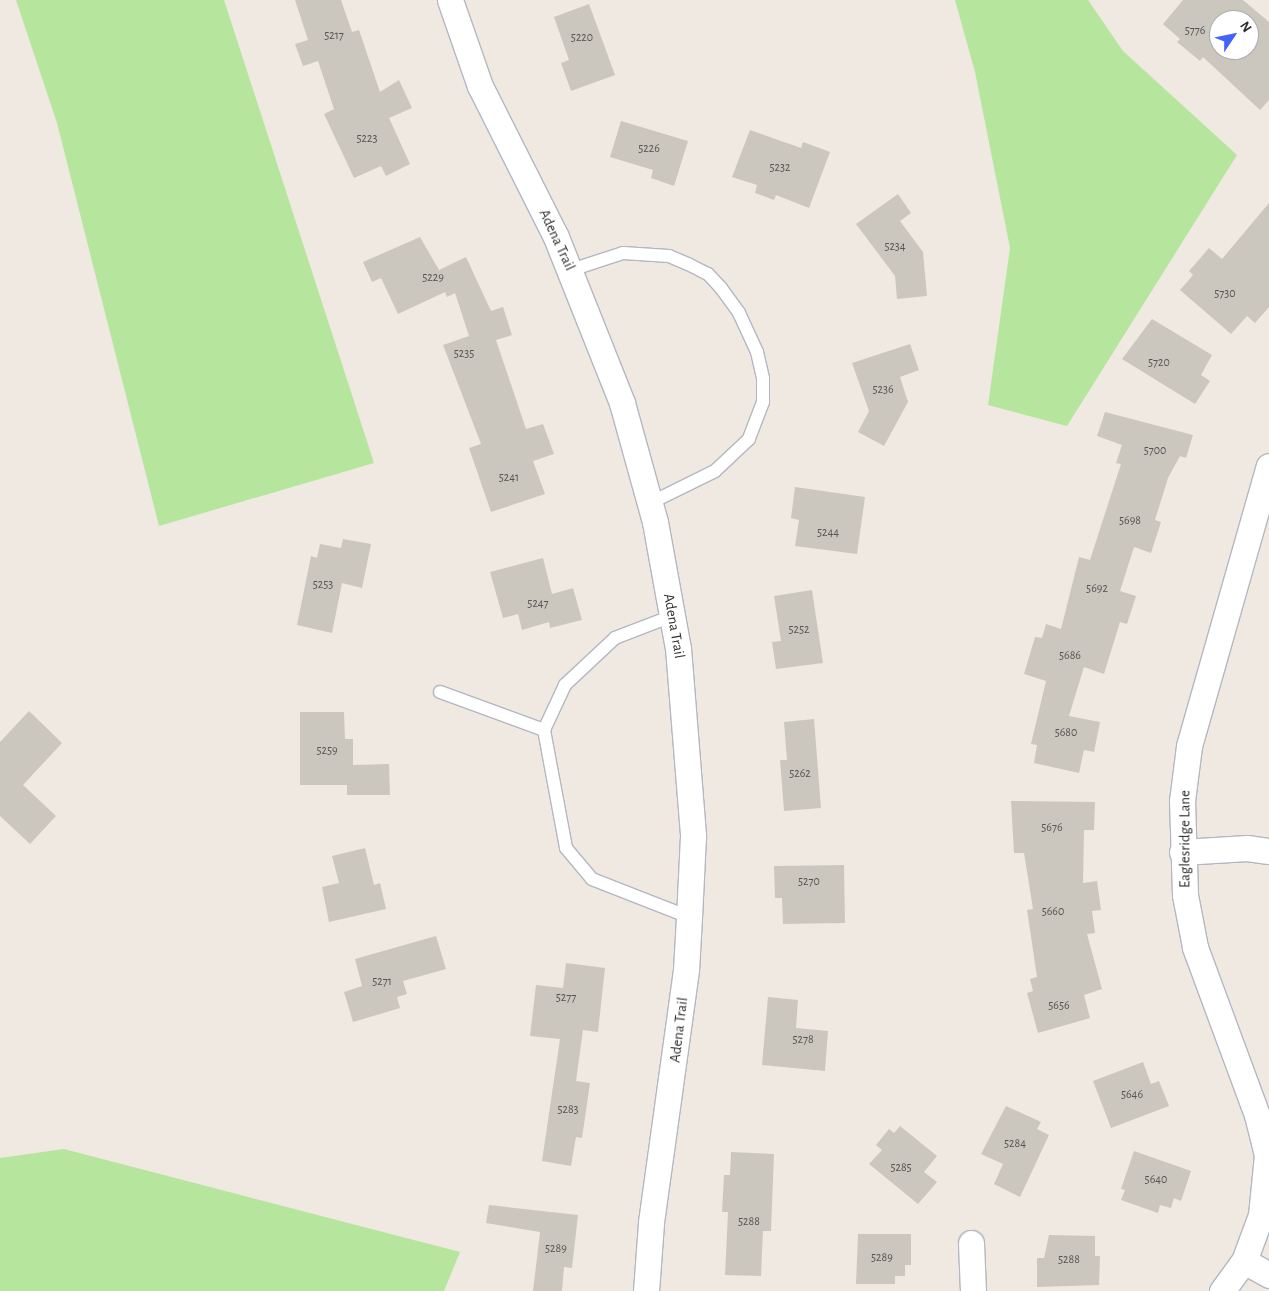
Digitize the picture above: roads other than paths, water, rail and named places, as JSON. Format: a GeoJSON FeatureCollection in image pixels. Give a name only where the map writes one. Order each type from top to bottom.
{"type":"FeatureCollection","features":[{"type":"Feature","properties":{"kind":"street","name":"Adena Trail"},"geometry":{"type":"LineString","coordinates":[[451,0],[480,86],[571,270],[622,403],[650,502],[672,616],[688,739],[693,836],[686,970],[651,1223],[646,1291]]}},
{"type":"Feature","properties":{"kind":"street","name":"Eaglesridge Lane"},"geometry":{"type":"LineString","coordinates":[[1222,1291],[1244,1261],[1261,1215],[1267,1155],[1257,1116],[1195,947],[1182,852],[1189,746],[1259,536],[1269,466]]}},
{"type":"Feature","properties":{"kind":"street"},"geometry":{"type":"LineString","coordinates":[[1182,852],[1247,848],[1269,851]]}},
{"type":"Feature","properties":{"kind":"street"},"geometry":{"type":"LineString","coordinates":[[972,1243],[973,1291]]}},
{"type":"Feature","properties":{"kind":"street"},"geometry":{"type":"LineString","coordinates":[[1244,1261],[1269,1275]]}},
{"type":"Feature","properties":{"kind":"lane"},"geometry":{"type":"LineString","coordinates":[[571,270],[623,253],[669,256],[688,264],[708,274],[721,288],[739,313],[757,352],[763,378],[763,402],[749,439],[715,471],[650,502]]}},
{"type":"Feature","properties":{"kind":"lane"},"geometry":{"type":"LineString","coordinates":[[672,616],[615,638],[565,685],[544,730],[566,848],[592,879],[689,917]]}},
{"type":"Feature","properties":{"kind":"lane"},"geometry":{"type":"LineString","coordinates":[[440,692],[544,730]]}}]}
